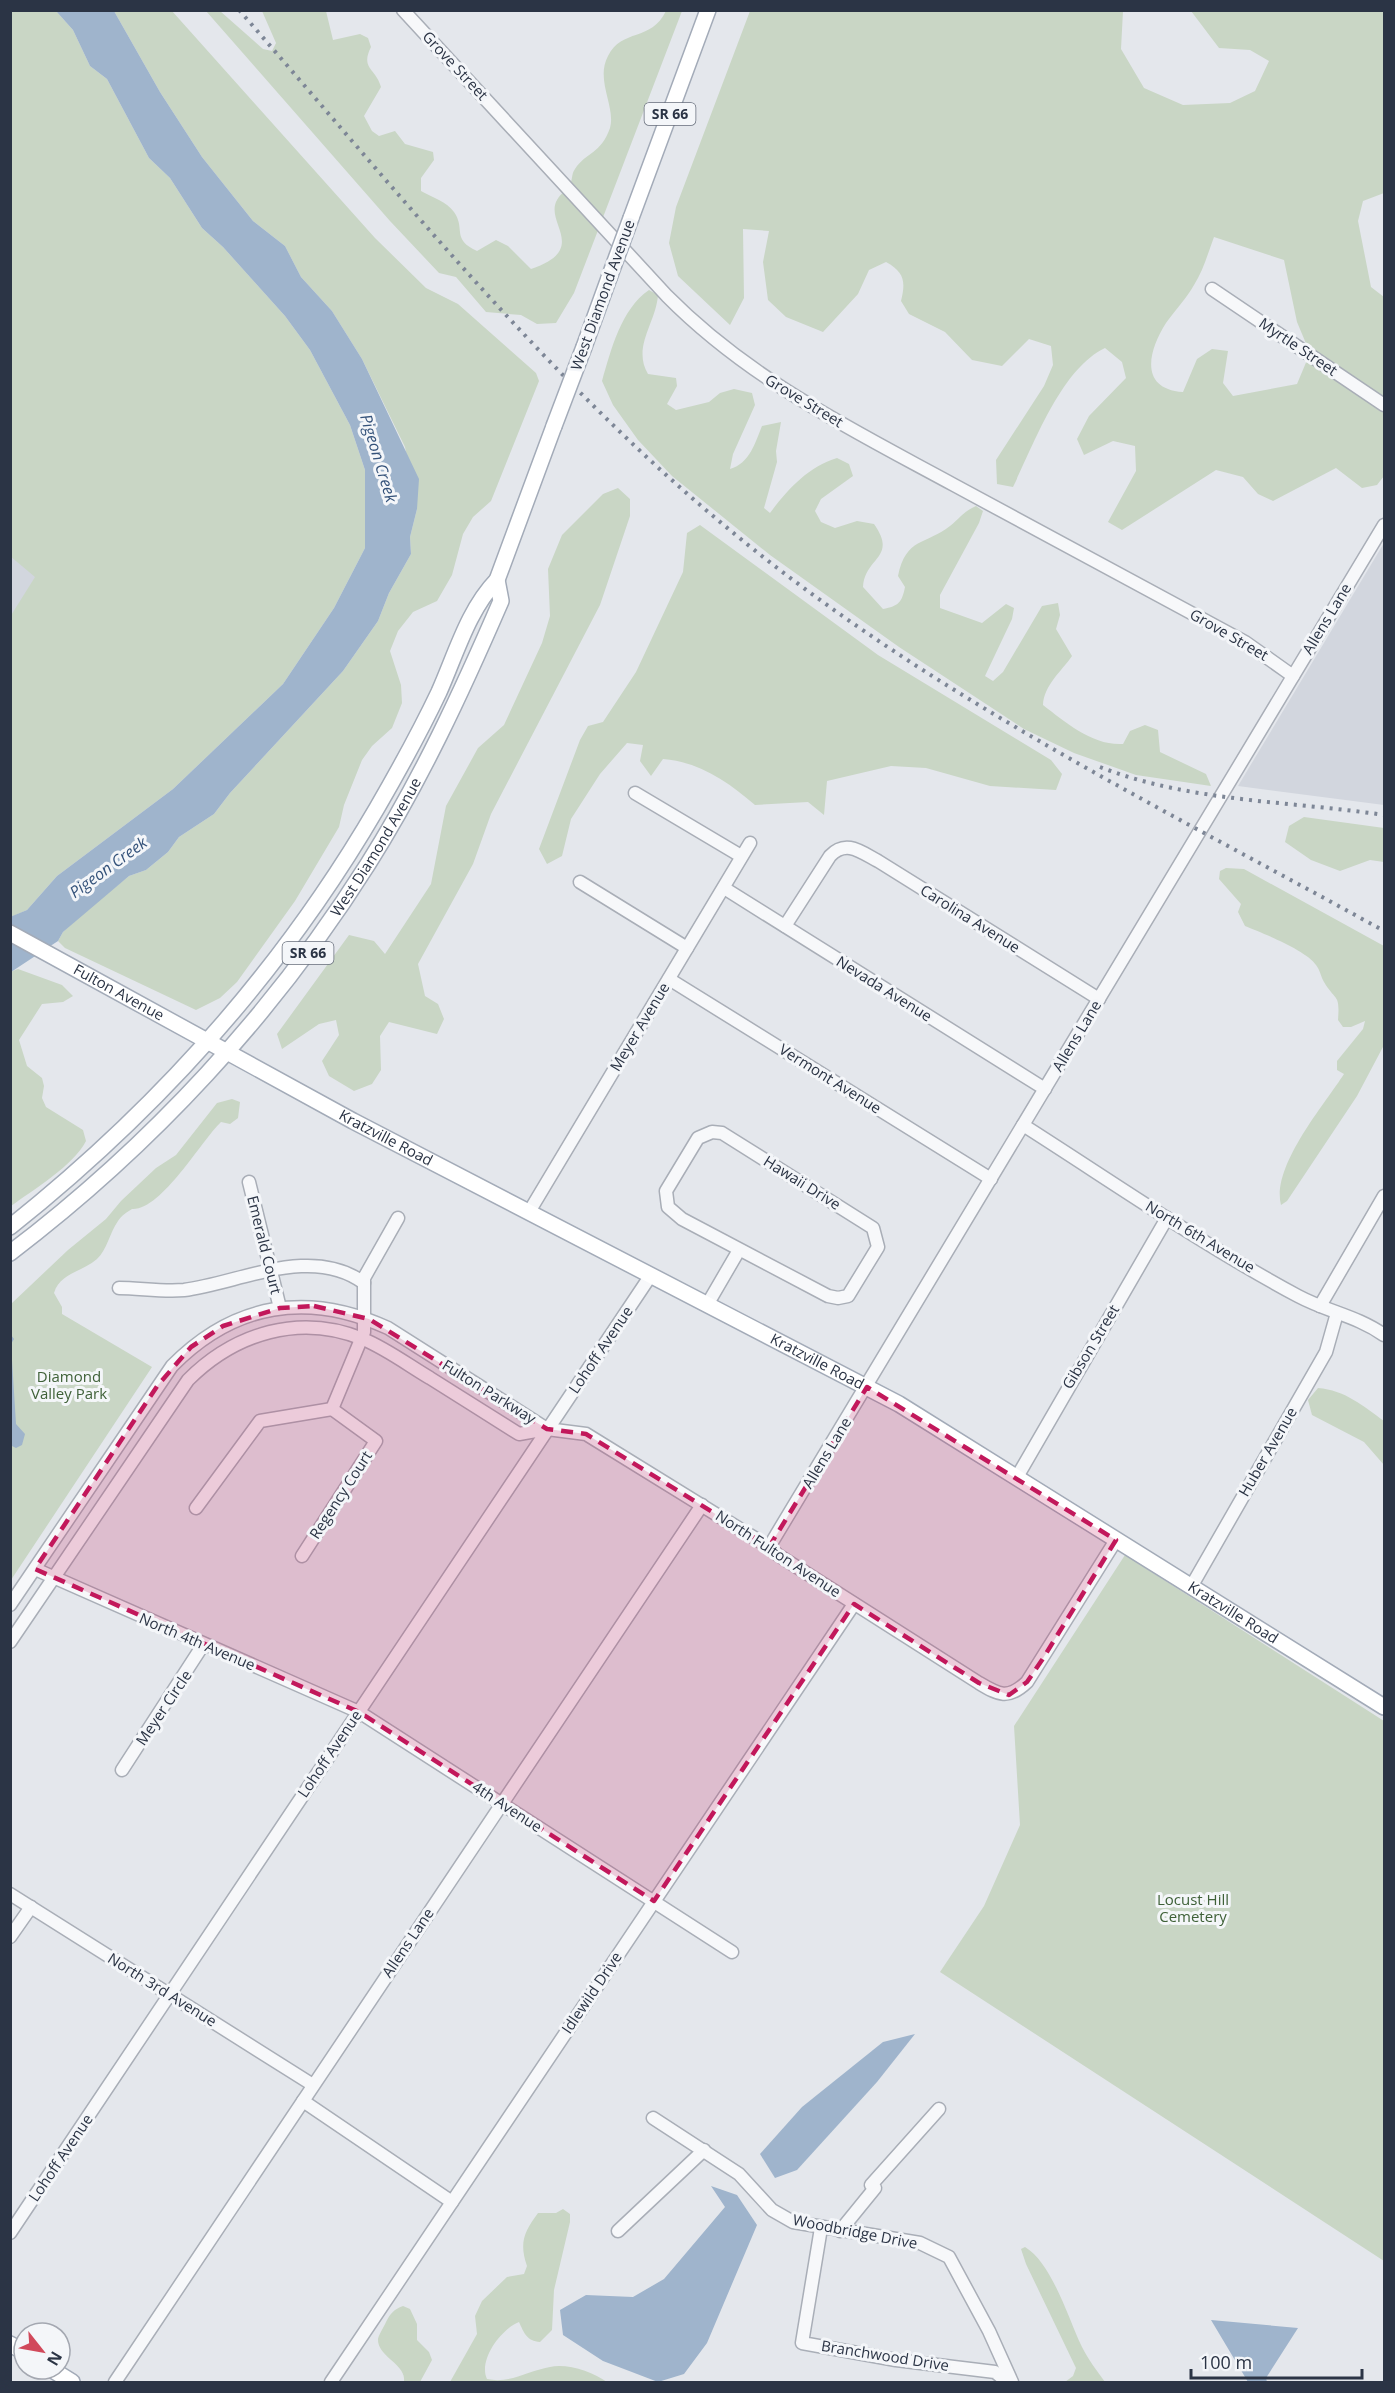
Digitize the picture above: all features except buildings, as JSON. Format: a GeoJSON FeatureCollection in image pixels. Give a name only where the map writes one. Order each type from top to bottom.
{"type":"FeatureCollection","features":[{"type":"Feature","properties":{"kind":"main road","name":"West Diamond Avenue"},"geometry":{"type":"LineString","coordinates":[[10,1227],[99,1152],[208,1042],[278,957],[356,843],[431,709],[480,597],[497,580],[708,10]]}},
{"type":"Feature","properties":{"kind":"main road","name":"West Diamond Avenue"},"geometry":{"type":"LineString","coordinates":[[10,1253],[96,1184],[156,1128],[228,1052],[307,954],[351,891],[399,811],[455,705],[501,601],[497,580]]}},
{"type":"Feature","properties":{"kind":"main road","name":"Fulton Avenue"},"geometry":{"type":"LineString","coordinates":[[10,933],[228,1052]]}},
{"type":"Feature","properties":{"kind":"main road","name":"Kratzville Road"},"geometry":{"type":"LineString","coordinates":[[228,1052],[353,1121],[867,1387],[933,1425],[1384,1707]]}},
{"type":"Feature","properties":{"kind":"street","name":"Grove Street"},"geometry":{"type":"LineString","coordinates":[[403,10],[687,315],[761,375],[785,392],[858,433],[1245,642],[1293,676]]}},
{"type":"Feature","properties":{"kind":"street","name":"Myrtle Street"},"geometry":{"type":"LineString","coordinates":[[1212,290],[1384,405]]}},
{"type":"Feature","properties":{"kind":"street","name":"Allens Lane"},"geometry":{"type":"LineString","coordinates":[[770,1547],[1384,525]]}},
{"type":"Feature","properties":{"kind":"street"},"geometry":{"type":"LineString","coordinates":[[635,793],[741,856]]}},
{"type":"Feature","properties":{"kind":"street","name":"Meyer Avenue"},"geometry":{"type":"LineString","coordinates":[[530,1212],[750,843]]}},
{"type":"Feature","properties":{"kind":"street","name":"Carolina Avenue"},"geometry":{"type":"LineString","coordinates":[[785,926],[830,856],[839,848],[854,848],[1099,999]]}},
{"type":"Feature","properties":{"kind":"street"},"geometry":{"type":"LineString","coordinates":[[580,882],[687,948]]}},
{"type":"Feature","properties":{"kind":"street","name":"Nevada Avenue"},"geometry":{"type":"LineString","coordinates":[[724,888],[1045,1089]]}},
{"type":"Feature","properties":{"kind":"street","name":"Vermont Avenue"},"geometry":{"type":"LineString","coordinates":[[669,979],[991,1179]]}},
{"type":"Feature","properties":{"kind":"street","name":"North 6th Avenue"},"geometry":{"type":"LineString","coordinates":[[1023,1125],[1167,1218],[1320,1306],[1361,1320],[1384,1335]]}},
{"type":"Feature","properties":{"kind":"street","name":"Hawaii Drive"},"geometry":{"type":"LineString","coordinates":[[712,1132],[722,1133],[870,1225],[876,1233],[878,1243],[875,1254],[854,1290],[848,1296],[838,1298],[828,1296],[739,1250],[674,1214],[666,1200],[670,1183],[693,1144],[702,1135],[712,1132]]}},
{"type":"Feature","properties":{"kind":"street","name":"Emerald Court"},"geometry":{"type":"LineString","coordinates":[[249,1182],[280,1308]]}},
{"type":"Feature","properties":{"kind":"street"},"geometry":{"type":"LineString","coordinates":[[1320,1306],[1384,1196]]}},
{"type":"Feature","properties":{"kind":"street"},"geometry":{"type":"LineString","coordinates":[[196,1508],[260,1421],[332,1409],[361,1338],[364,1317],[364,1283],[368,1269],[398,1218]]}},
{"type":"Feature","properties":{"kind":"street","name":"Gibson Street"},"geometry":{"type":"LineString","coordinates":[[1017,1477],[1167,1218]]}},
{"type":"Feature","properties":{"kind":"street"},"geometry":{"type":"LineString","coordinates":[[707,1305],[739,1250]]}},
{"type":"Feature","properties":{"kind":"street"},"geometry":{"type":"LineString","coordinates":[[119,1288],[182,1290],[291,1267],[327,1268],[364,1283]]}},
{"type":"Feature","properties":{"kind":"street","name":"Lohoff Avenue"},"geometry":{"type":"LineString","coordinates":[[10,2233],[651,1275]]}},
{"type":"Feature","properties":{"kind":"street","name":"Fulton Parkway"},"geometry":{"type":"LineString","coordinates":[[10,1605],[172,1366],[191,1347],[223,1326],[280,1308],[314,1306],[364,1317],[388,1328],[548,1429]]}},
{"type":"Feature","properties":{"kind":"street","name":"Huber Avenue"},"geometry":{"type":"LineString","coordinates":[[1191,1587],[1326,1352],[1337,1313]]}},
{"type":"Feature","properties":{"kind":"street","name":"Fulton Parkway"},"geometry":{"type":"LineString","coordinates":[[10,1642],[175,1397],[205,1363],[232,1344],[283,1328],[312,1327],[361,1338],[378,1346],[519,1434],[548,1429]]}},
{"type":"Feature","properties":{"kind":"street","name":"Regency Court"},"geometry":{"type":"LineString","coordinates":[[302,1556],[376,1441],[332,1409]]}},
{"type":"Feature","properties":{"kind":"street","name":"North Fulton Avenue"},"geometry":{"type":"LineString","coordinates":[[548,1429],[586,1434],[770,1547],[778,1555],[979,1683],[1004,1694],[1016,1692],[1027,1683],[1116,1540]]}},
{"type":"Feature","properties":{"kind":"street","name":"Allens Lane"},"geometry":{"type":"LineString","coordinates":[[115,2382],[702,1505]]}},
{"type":"Feature","properties":{"kind":"street","name":"North 4th Avenue"},"geometry":{"type":"LineString","coordinates":[[35,1569],[359,1712]]}},
{"type":"Feature","properties":{"kind":"street","name":"Idlewild Drive"},"geometry":{"type":"LineString","coordinates":[[332,2382],[854,1604]]}},
{"type":"Feature","properties":{"kind":"street","name":"Meyer Circle"},"geometry":{"type":"LineString","coordinates":[[122,1770],[203,1645]]}},
{"type":"Feature","properties":{"kind":"street","name":"4th Avenue"},"geometry":{"type":"LineString","coordinates":[[359,1712],[654,1901]]}},
{"type":"Feature","properties":{"kind":"street","name":"North 3rd Avenue"},"geometry":{"type":"LineString","coordinates":[[10,1894],[313,2085]]}},
{"type":"Feature","properties":{"kind":"street"},"geometry":{"type":"LineString","coordinates":[[654,1901],[732,1952]]}},
{"type":"Feature","properties":{"kind":"street"},"geometry":{"type":"LineString","coordinates":[[10,1937],[31,1907]]}},
{"type":"Feature","properties":{"kind":"street"},"geometry":{"type":"LineString","coordinates":[[303,2101],[452,2202]]}},
{"type":"Feature","properties":{"kind":"street"},"geometry":{"type":"LineString","coordinates":[[840,2231],[876,2188],[871,2184],[939,2109]]}},
{"type":"Feature","properties":{"kind":"street","name":"Woodbridge Drive"},"geometry":{"type":"LineString","coordinates":[[653,2118],[704,2150],[748,2182],[778,2215],[793,2222],[821,2228],[920,2243],[949,2257],[984,2321],[1012,2382]]}},
{"type":"Feature","properties":{"kind":"street"},"geometry":{"type":"LineString","coordinates":[[618,2231],[704,2150]]}},
{"type":"Feature","properties":{"kind":"street","name":"Branchwood Drive"},"geometry":{"type":"LineString","coordinates":[[821,2228],[802,2343],[897,2360],[995,2372],[1007,2382]]}},
{"type":"Feature","properties":{"kind":"highlighted area"},"geometry":{"type":"Polygon","coordinates":[[[314,1306],[369,1319],[547,1429],[586,1434],[769,1547],[867,1387],[1116,1540],[1027,1682],[1009,1695],[979,1683],[854,1604],[654,1901],[359,1712],[35,1569],[158,1385],[191,1347],[223,1326],[280,1308],[314,1306]]]}},
{"type":"Feature","properties":{"kind":"shaded area"},"geometry":{"type":"Polygon","coordinates":[[[11,537],[46,560],[11,617],[11,537]]]}},
{"type":"Feature","properties":{"kind":"shaded area"},"geometry":{"type":"Polygon","coordinates":[[[1384,543],[1384,805],[1238,786],[1384,543]]]}},
{"type":"Feature","properties":{"kind":"green space"},"geometry":{"type":"Polygon","coordinates":[[[11,11],[56,11],[73,30],[90,66],[107,79],[149,158],[170,178],[202,228],[223,247],[285,316],[310,350],[350,425],[365,470],[365,548],[334,608],[283,684],[173,789],[57,876],[27,910],[11,917],[10,617],[35,577],[10,556],[11,11]]]}},
{"type":"Feature","properties":{"kind":"green space"},"geometry":{"type":"Polygon","coordinates":[[[114,11],[172,11],[375,238],[426,288],[458,304],[536,373],[539,381],[491,501],[473,517],[463,534],[452,575],[437,601],[413,612],[398,631],[390,651],[401,685],[402,703],[392,728],[372,746],[362,760],[344,805],[339,827],[295,901],[237,982],[220,998],[196,1010],[65,948],[58,941],[63,932],[94,904],[129,876],[146,870],[168,852],[179,837],[214,814],[230,793],[343,671],[378,621],[389,593],[411,554],[410,537],[417,509],[405,447],[362,359],[332,311],[301,277],[285,246],[253,221],[202,157],[160,92],[114,11]]]}},
{"type":"Feature","properties":{"kind":"green space"},"geometry":{"type":"Polygon","coordinates":[[[206,11],[220,11],[263,49],[272,51],[276,43],[262,11],[326,11],[333,40],[360,34],[368,38],[371,47],[368,64],[381,87],[364,116],[372,131],[379,136],[395,131],[405,144],[433,152],[434,160],[421,178],[421,191],[451,208],[459,224],[461,238],[469,247],[477,251],[496,240],[508,246],[531,269],[549,261],[558,253],[562,244],[556,218],[557,200],[568,188],[579,163],[598,148],[610,128],[610,111],[604,74],[608,56],[621,42],[653,27],[666,11],[682,11],[574,293],[556,323],[537,324],[521,315],[486,312],[456,277],[439,273],[390,221],[206,11]]]}},
{"type":"Feature","properties":{"kind":"green space"},"geometry":{"type":"Polygon","coordinates":[[[750,11],[1123,11],[1121,49],[1144,88],[1183,105],[1230,103],[1255,91],[1269,61],[1250,50],[1219,48],[1191,11],[1384,11],[1384,193],[1363,201],[1358,221],[1371,287],[1384,297],[1384,476],[1377,485],[1362,488],[1336,468],[1273,501],[1258,494],[1243,477],[1216,470],[1122,530],[1108,522],[1136,471],[1135,446],[1113,441],[1084,455],[1077,439],[1089,416],[1126,378],[1122,362],[1105,348],[1089,358],[1062,390],[1050,409],[1013,487],[997,484],[996,460],[1044,386],[1053,365],[1051,346],[1029,339],[1002,366],[972,360],[945,332],[909,314],[901,301],[903,283],[900,273],[886,262],[869,270],[858,294],[823,332],[786,317],[768,300],[763,262],[769,231],[743,229],[744,298],[730,325],[678,276],[669,243],[676,207],[750,11]],[[1214,237],[1197,280],[1166,323],[1155,345],[1151,367],[1159,384],[1183,392],[1197,359],[1212,349],[1228,351],[1223,383],[1233,396],[1297,384],[1310,353],[1297,322],[1284,260],[1214,237]]]}},
{"type":"Feature","properties":{"kind":"green space"},"geometry":{"type":"Polygon","coordinates":[[[649,290],[658,295],[646,335],[644,364],[648,374],[676,378],[677,386],[667,404],[676,410],[709,402],[720,393],[734,389],[752,393],[755,405],[733,454],[730,469],[747,457],[762,426],[781,422],[776,451],[777,462],[764,508],[770,513],[799,480],[817,467],[837,458],[849,464],[853,476],[821,499],[815,511],[821,522],[835,528],[857,521],[874,524],[883,544],[882,551],[869,569],[863,587],[883,609],[896,605],[903,596],[905,587],[898,576],[906,554],[976,506],[983,511],[979,523],[940,595],[940,608],[982,623],[1006,604],[1014,608],[1012,619],[985,676],[993,681],[1003,672],[1042,606],[1058,603],[1060,615],[1056,629],[1072,656],[1046,691],[1043,705],[1080,732],[1112,744],[1123,744],[1130,731],[1145,725],[1158,730],[1160,752],[1206,774],[1211,786],[1136,775],[1074,753],[1024,729],[899,647],[770,555],[672,476],[638,440],[613,405],[602,381],[613,344],[624,319],[639,298],[649,290]]]}},
{"type":"Feature","properties":{"kind":"green space"},"geometry":{"type":"Polygon","coordinates":[[[618,488],[630,499],[630,516],[600,605],[491,814],[473,864],[418,964],[425,996],[438,1004],[444,1019],[437,1034],[389,1022],[380,1036],[381,1070],[372,1084],[354,1091],[329,1076],[322,1061],[339,1035],[336,1020],[319,1024],[282,1049],[277,1034],[349,935],[374,941],[385,954],[431,884],[446,806],[478,748],[504,725],[542,643],[550,616],[548,569],[562,535],[603,494],[618,488]]]}},
{"type":"Feature","properties":{"kind":"green space"},"geometry":{"type":"Polygon","coordinates":[[[700,525],[878,655],[1051,760],[1062,774],[1056,790],[990,786],[926,768],[891,766],[827,781],[824,815],[808,802],[755,805],[713,774],[676,761],[663,759],[651,776],[640,761],[643,745],[627,743],[600,774],[571,819],[562,856],[547,864],[539,849],[580,740],[588,726],[603,722],[636,672],[683,572],[687,533],[700,525]]]}},
{"type":"Feature","properties":{"kind":"green space"},"geometry":{"type":"Polygon","coordinates":[[[1304,817],[1384,828],[1384,862],[1370,860],[1340,871],[1311,860],[1285,842],[1289,826],[1304,817]]]}},
{"type":"Feature","properties":{"kind":"green space"},"geometry":{"type":"Polygon","coordinates":[[[1226,868],[1244,869],[1384,946],[1384,1045],[1357,1096],[1287,1201],[1281,1205],[1280,1190],[1291,1155],[1344,1074],[1337,1070],[1337,1061],[1363,1029],[1365,1021],[1351,1027],[1343,1027],[1338,1020],[1338,1001],[1311,959],[1283,942],[1245,926],[1238,912],[1241,904],[1219,879],[1220,871],[1226,868]]]}},
{"type":"Feature","properties":{"kind":"green space"},"geometry":{"type":"Polygon","coordinates":[[[18,969],[62,985],[73,996],[63,1002],[42,1004],[19,1040],[27,1066],[42,1078],[44,1086],[42,1098],[46,1107],[83,1130],[86,1141],[63,1168],[11,1206],[10,972],[18,969]]]}},
{"type":"Feature","properties":{"kind":"green space","name":"Diamond Valley Park"},"geometry":{"type":"Polygon","coordinates":[[[232,1099],[240,1102],[238,1118],[230,1124],[221,1122],[168,1187],[143,1207],[132,1209],[121,1217],[97,1259],[66,1277],[57,1286],[54,1293],[62,1307],[62,1314],[152,1367],[11,1580],[11,1304],[68,1250],[106,1219],[121,1201],[156,1168],[176,1155],[217,1103],[232,1099]]]}},
{"type":"Feature","properties":{"kind":"green space"},"geometry":{"type":"Polygon","coordinates":[[[1318,1388],[1345,1395],[1384,1421],[1384,1465],[1364,1442],[1312,1415],[1308,1400],[1318,1388]]]}},
{"type":"Feature","properties":{"kind":"green space","name":"Locust Hill Cemetery"},"geometry":{"type":"Polygon","coordinates":[[[1125,1555],[1384,1721],[1384,2261],[940,1972],[984,1906],[1020,1825],[1014,1726],[1125,1555]]]}},
{"type":"Feature","properties":{"kind":"green space"},"geometry":{"type":"Polygon","coordinates":[[[563,2209],[570,2214],[570,2222],[554,2290],[552,2330],[540,2342],[529,2338],[519,2322],[505,2331],[488,2354],[485,2371],[487,2379],[503,2380],[550,2367],[564,2366],[587,2372],[607,2382],[450,2382],[477,2334],[475,2316],[482,2301],[507,2277],[524,2274],[527,2266],[523,2251],[524,2238],[533,2220],[538,2213],[556,2213],[563,2209]]]}},
{"type":"Feature","properties":{"kind":"green space"},"geometry":{"type":"Polygon","coordinates":[[[1025,2247],[1035,2255],[1051,2278],[1082,2347],[1105,2382],[1065,2382],[1073,2376],[1076,2368],[1026,2264],[1021,2249],[1025,2247]]]}},
{"type":"Feature","properties":{"kind":"green space"},"geometry":{"type":"Polygon","coordinates":[[[403,2306],[410,2309],[417,2324],[417,2340],[429,2352],[432,2360],[420,2382],[404,2382],[401,2370],[379,2345],[378,2339],[389,2317],[403,2306]]]}},
{"type":"Feature","properties":{"kind":"water","name":"Pigeon Creek"},"geometry":{"type":"Polygon","coordinates":[[[56,11],[114,11],[160,92],[202,157],[253,221],[285,246],[301,277],[332,311],[362,359],[419,479],[417,509],[410,537],[411,554],[389,593],[378,621],[343,671],[230,793],[214,814],[179,837],[168,852],[146,870],[129,876],[63,932],[58,941],[11,972],[10,917],[27,910],[57,876],[173,789],[283,684],[334,608],[365,548],[365,470],[350,425],[310,350],[285,316],[223,247],[202,228],[170,178],[149,158],[107,79],[90,66],[73,30],[56,11]]]}},
{"type":"Feature","properties":{"kind":"water"},"geometry":{"type":"Polygon","coordinates":[[[11,1335],[14,1339],[11,1344],[16,1424],[25,1434],[22,1445],[16,1448],[10,1445],[11,1335]]]}},
{"type":"Feature","properties":{"kind":"water"},"geometry":{"type":"Polygon","coordinates":[[[915,2034],[877,2082],[797,2170],[775,2178],[760,2154],[802,2107],[883,2042],[915,2034]]]}},
{"type":"Feature","properties":{"kind":"water"},"geometry":{"type":"Polygon","coordinates":[[[711,2186],[737,2195],[757,2225],[707,2343],[684,2374],[658,2382],[603,2361],[563,2335],[560,2310],[586,2295],[633,2297],[664,2279],[725,2207],[711,2186]]]}},
{"type":"Feature","properties":{"kind":"water"},"geometry":{"type":"Polygon","coordinates":[[[1211,2320],[1298,2328],[1266,2378],[1267,2382],[1248,2382],[1211,2320]]]}},
{"type":"Feature","properties":{"kind":"railway"},"geometry":{"type":"LineString","coordinates":[[239,10],[419,218],[542,353],[673,481],[742,540],[817,597],[894,651],[973,702],[1136,796],[1384,931]]}},
{"type":"Feature","properties":{"kind":"railway"},"geometry":{"type":"LineString","coordinates":[[1100,767],[1134,779],[1204,794],[1384,815]]}}]}
